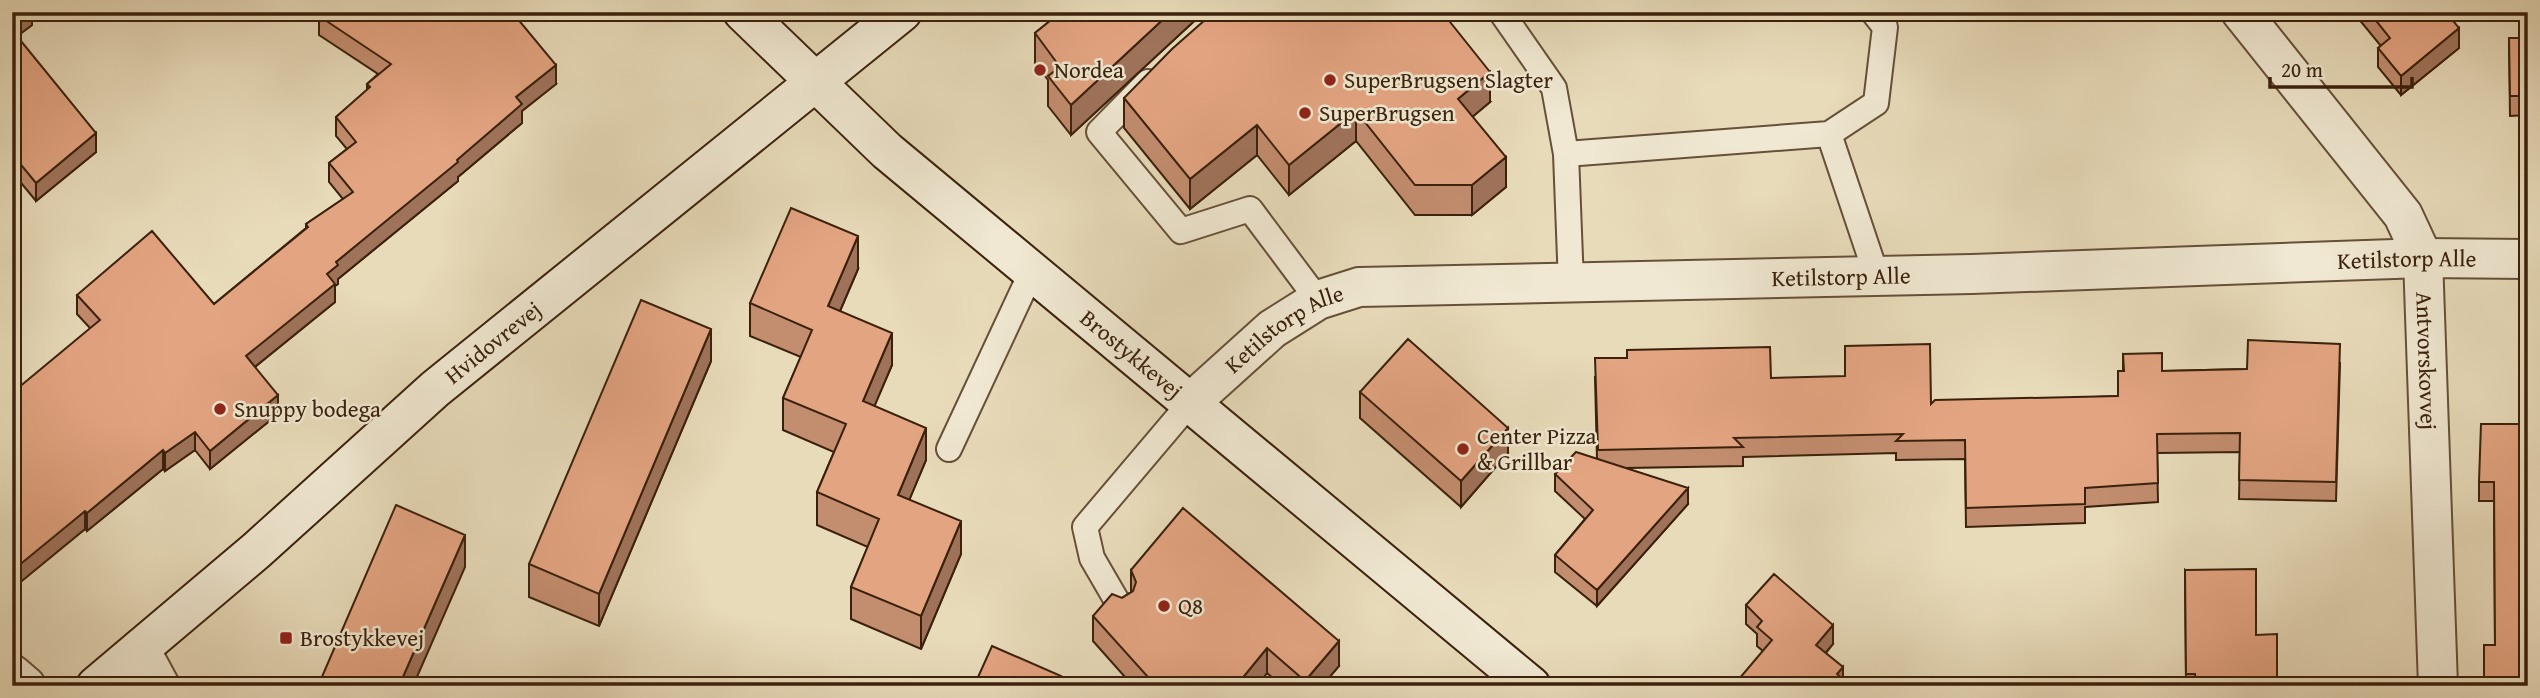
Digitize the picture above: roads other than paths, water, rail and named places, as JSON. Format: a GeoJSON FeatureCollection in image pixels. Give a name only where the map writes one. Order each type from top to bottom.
{"type":"FeatureCollection","features":[{"type":"Feature","properties":{"kind":"street","name":"Brostykkevej"},"geometry":{"type":"LineString","coordinates":[[743,12],[887,151],[1531,686]]}},
{"type":"Feature","properties":{"kind":"street","name":"Hvidovrevej"},"geometry":{"type":"LineString","coordinates":[[96,686],[257,550],[435,389],[902,12]]}},
{"type":"Feature","properties":{"kind":"street","name":"Antvorskovvej"},"geometry":{"type":"LineString","coordinates":[[2241,12],[2403,215],[2423,258],[2438,686]]}},
{"type":"Feature","properties":{"kind":"street","name":"Ketilstorp Alle"},"geometry":{"type":"LineString","coordinates":[[1190,403],[1272,329],[1318,300],[1359,287],[1877,277],[2423,258],[2528,259]]}},
{"type":"Feature","properties":{"kind":"street"},"geometry":{"type":"LineString","coordinates":[[140,649],[160,686]]}},
{"type":"Feature","properties":{"kind":"street"},"geometry":{"type":"LineString","coordinates":[[12,674],[26,686]]}},
{"type":"Feature","properties":{"kind":"lane"},"geometry":{"type":"LineString","coordinates":[[1501,12],[1554,88],[1566,154],[1571,284]]}},
{"type":"Feature","properties":{"kind":"lane"},"geometry":{"type":"LineString","coordinates":[[1566,154],[1829,134],[1876,103],[1885,27],[1873,12]]}},
{"type":"Feature","properties":{"kind":"lane"},"geometry":{"type":"LineString","coordinates":[[1162,68],[1099,132],[1181,231],[1250,209],[1318,300]]}},
{"type":"Feature","properties":{"kind":"lane"},"geometry":{"type":"LineString","coordinates":[[1829,134],[1877,277]]}},
{"type":"Feature","properties":{"kind":"lane"},"geometry":{"type":"LineString","coordinates":[[949,449],[1032,271]]}},
{"type":"Feature","properties":{"kind":"lane"},"geometry":{"type":"LineString","coordinates":[[1121,608],[1093,558],[1085,527],[1190,403]]}},
{"type":"Feature","properties":{"kind":"place","name":"Nordea"},"geometry":{"type":"Point","coordinates":[1040,70]}},
{"type":"Feature","properties":{"kind":"place","name":"SuperBrugsen Slagter"},"geometry":{"type":"Point","coordinates":[1330,80]}},
{"type":"Feature","properties":{"kind":"place","name":"SuperBrugsen"},"geometry":{"type":"Point","coordinates":[1305,113]}},
{"type":"Feature","properties":{"kind":"place","name":"Snuppy bodega"},"geometry":{"type":"Point","coordinates":[220,409]}},
{"type":"Feature","properties":{"kind":"place","name":"Center Pizza & Grillbar"},"geometry":{"type":"Point","coordinates":[1463,449]}},
{"type":"Feature","properties":{"kind":"place","name":"Q8"},"geometry":{"type":"Point","coordinates":[1164,606]}},
{"type":"Feature","properties":{"kind":"place","name":"Brostykkevej"},"geometry":{"type":"Point","coordinates":[286,638]}}]}
